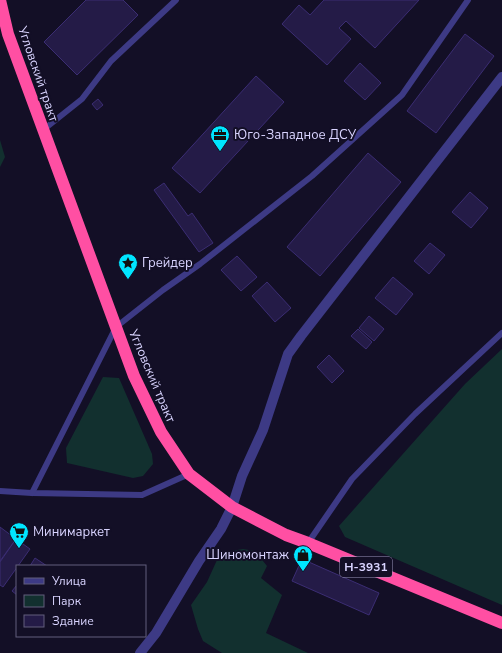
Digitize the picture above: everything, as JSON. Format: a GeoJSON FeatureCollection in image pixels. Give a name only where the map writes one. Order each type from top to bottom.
{"type":"FeatureCollection","features":[{"type":"Feature","properties":{"kind":"highway","name":"Угловский тракт"},"geometry":{"type":"LineString","coordinates":[[0,0],[8,34],[134,376],[161,432],[190,474],[232,507],[286,535],[502,623]]}},
{"type":"Feature","properties":{"kind":"street"},"geometry":{"type":"LineString","coordinates":[[140,653],[156,633],[199,560],[221,530],[232,507],[242,476],[262,430],[288,354],[502,77]]}},
{"type":"Feature","properties":{"kind":"lane"},"geometry":{"type":"LineString","coordinates":[[43,130],[82,99],[111,61],[176,0]]}},
{"type":"Feature","properties":{"kind":"lane"},"geometry":{"type":"LineString","coordinates":[[32,493],[116,327],[163,290],[200,264],[312,176],[402,95],[468,0]]}},
{"type":"Feature","properties":{"kind":"lane"},"geometry":{"type":"LineString","coordinates":[[308,543],[352,479],[415,414],[502,333]]}},
{"type":"Feature","properties":{"kind":"lane"},"geometry":{"type":"LineString","coordinates":[[0,491],[142,495],[190,474]]}},
{"type":"Feature","properties":{"kind":"green space"},"geometry":{"type":"Polygon","coordinates":[[[0,140],[5,157],[0,167],[0,140]]]}},
{"type":"Feature","properties":{"kind":"green space"},"geometry":{"type":"Polygon","coordinates":[[[502,349],[502,605],[345,537],[339,526],[465,384],[502,349]]]}},
{"type":"Feature","properties":{"kind":"green space"},"geometry":{"type":"Polygon","coordinates":[[[103,377],[119,378],[152,454],[153,464],[143,476],[133,478],[67,463],[66,448],[103,377]]]}},
{"type":"Feature","properties":{"kind":"green space"},"geometry":{"type":"Polygon","coordinates":[[[243,549],[255,551],[267,566],[261,578],[282,595],[266,633],[308,653],[222,653],[203,641],[191,605],[207,582],[217,560],[231,551],[243,549]]]}},
{"type":"Feature","properties":{"kind":"building"},"geometry":{"type":"Polygon","coordinates":[[[86,0],[123,0],[138,15],[77,75],[44,42],[86,0]]]}},
{"type":"Feature","properties":{"kind":"building"},"geometry":{"type":"Polygon","coordinates":[[[324,0],[419,0],[375,48],[346,21],[339,28],[351,39],[327,65],[282,24],[299,5],[310,15],[324,0]]]}},
{"type":"Feature","properties":{"kind":"building"},"geometry":{"type":"Polygon","coordinates":[[[465,34],[494,56],[436,133],[407,111],[465,34]]]}},
{"type":"Feature","properties":{"kind":"building"},"geometry":{"type":"Polygon","coordinates":[[[360,63],[381,83],[365,100],[344,81],[360,63]]]}},
{"type":"Feature","properties":{"kind":"building"},"geometry":{"type":"Polygon","coordinates":[[[256,76],[284,102],[200,193],[172,168],[256,76]]]}},
{"type":"Feature","properties":{"kind":"building"},"geometry":{"type":"Polygon","coordinates":[[[98,99],[103,105],[97,110],[92,104],[98,99]]]}},
{"type":"Feature","properties":{"kind":"building"},"geometry":{"type":"Polygon","coordinates":[[[368,153],[401,182],[320,276],[287,247],[368,153]]]}},
{"type":"Feature","properties":{"kind":"building"},"geometry":{"type":"Polygon","coordinates":[[[164,183],[188,216],[192,213],[213,243],[199,252],[154,190],[164,183]]]}},
{"type":"Feature","properties":{"kind":"building"},"geometry":{"type":"Polygon","coordinates":[[[470,192],[488,208],[471,228],[452,212],[470,192]]]}},
{"type":"Feature","properties":{"kind":"building"},"geometry":{"type":"Polygon","coordinates":[[[430,243],[445,255],[429,274],[414,261],[430,243]]]}},
{"type":"Feature","properties":{"kind":"building"},"geometry":{"type":"Polygon","coordinates":[[[237,256],[257,277],[241,291],[221,270],[237,256]]]}},
{"type":"Feature","properties":{"kind":"building"},"geometry":{"type":"Polygon","coordinates":[[[393,277],[413,294],[396,315],[375,298],[393,277]]]}},
{"type":"Feature","properties":{"kind":"building"},"geometry":{"type":"Polygon","coordinates":[[[267,282],[291,308],[275,322],[252,296],[267,282]]]}},
{"type":"Feature","properties":{"kind":"building"},"geometry":{"type":"Polygon","coordinates":[[[369,316],[384,329],[374,341],[359,328],[369,316]]]}},
{"type":"Feature","properties":{"kind":"building"},"geometry":{"type":"Polygon","coordinates":[[[358,329],[372,342],[366,349],[351,336],[358,329]]]}},
{"type":"Feature","properties":{"kind":"building"},"geometry":{"type":"Polygon","coordinates":[[[329,355],[344,371],[332,383],[317,367],[329,355]]]}},
{"type":"Feature","properties":{"kind":"building"},"geometry":{"type":"Polygon","coordinates":[[[0,527],[16,539],[0,561],[0,527]]]}},
{"type":"Feature","properties":{"kind":"building"},"geometry":{"type":"Polygon","coordinates":[[[16,539],[30,549],[19,565],[16,565],[16,569],[3,587],[0,585],[0,562],[16,539]]]}},
{"type":"Feature","properties":{"kind":"building"},"geometry":{"type":"Polygon","coordinates":[[[35,558],[46,565],[31,565],[35,558]]]}},
{"type":"Feature","properties":{"kind":"building"},"geometry":{"type":"Polygon","coordinates":[[[302,559],[379,593],[369,615],[292,581],[302,559]]]}},
{"type":"Feature","properties":{"kind":"building"},"geometry":{"type":"Polygon","coordinates":[[[16,586],[16,594],[12,591],[16,586]]]}},
{"type":"Feature","properties":{"kind":"place","name":"Юго-Западное ДСУ"},"geometry":{"type":"Point","coordinates":[220,152]}},
{"type":"Feature","properties":{"kind":"place","name":"Грейдер"},"geometry":{"type":"Point","coordinates":[128,280]}},
{"type":"Feature","properties":{"kind":"place","name":"Минимаркет"},"geometry":{"type":"Point","coordinates":[19,549]}},
{"type":"Feature","properties":{"kind":"place","name":"Шиномонтаж"},"geometry":{"type":"Point","coordinates":[303,572]}}]}
